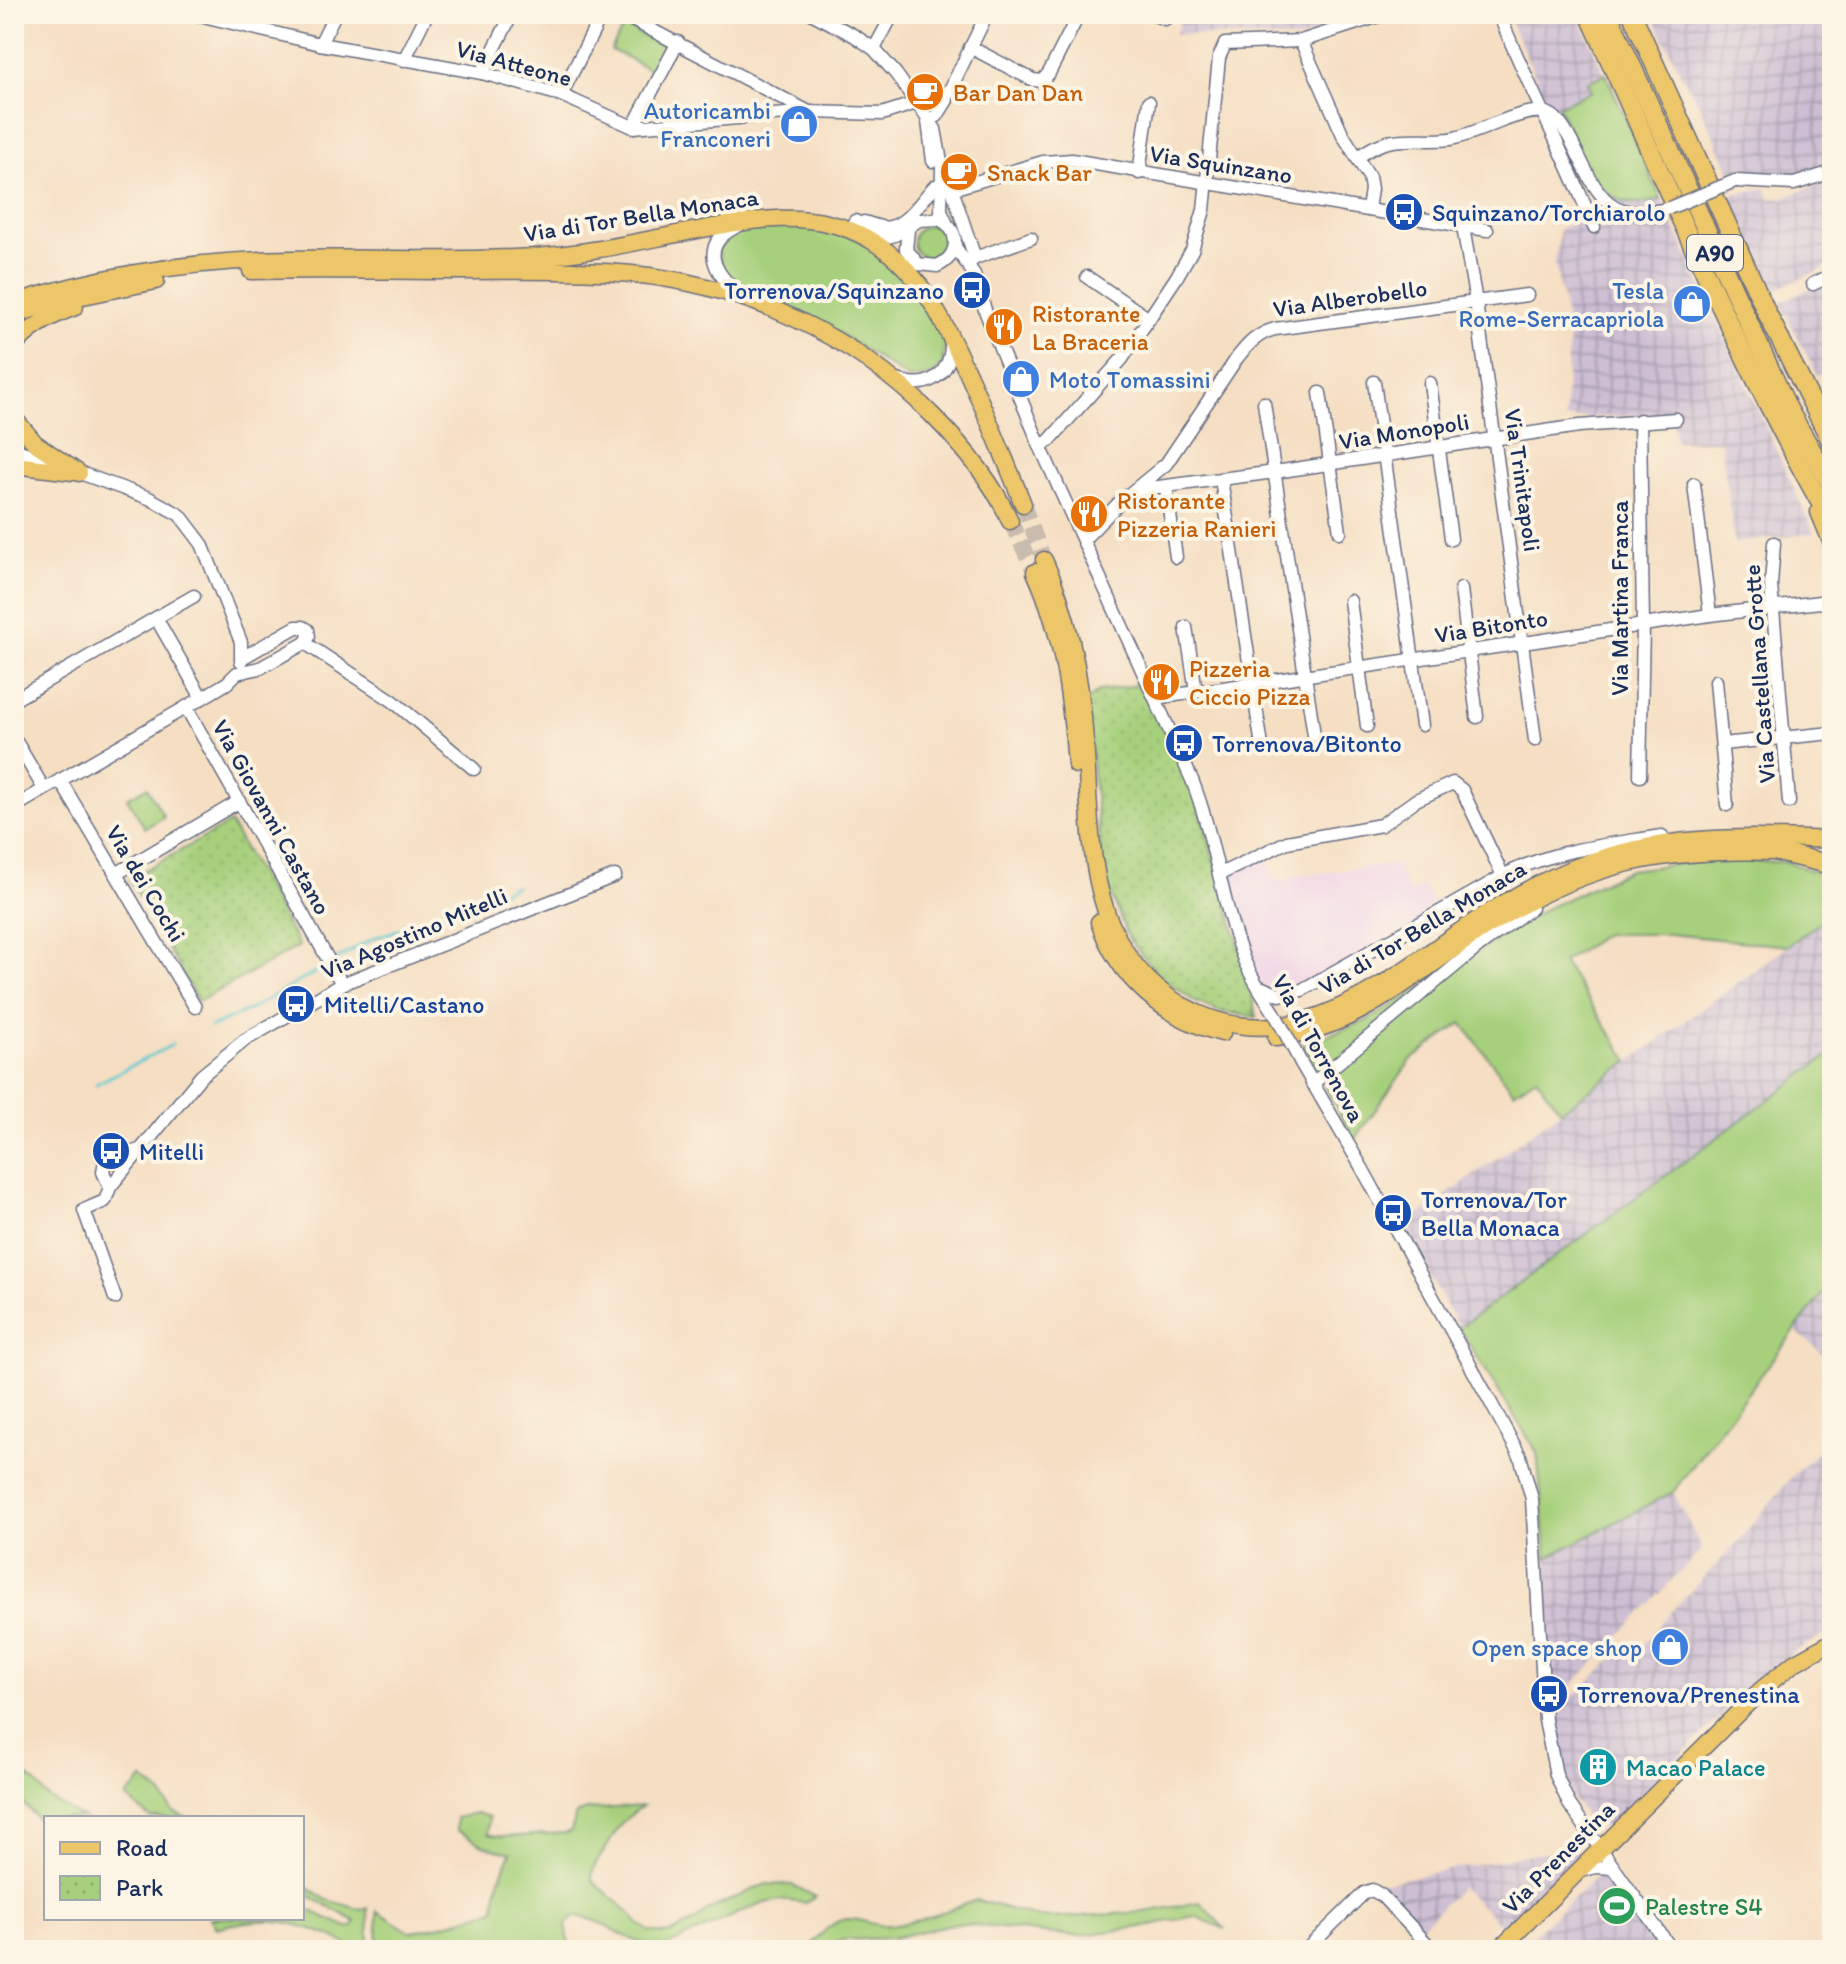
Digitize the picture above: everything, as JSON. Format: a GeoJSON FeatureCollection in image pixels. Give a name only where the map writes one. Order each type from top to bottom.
{"type":"FeatureCollection","features":[{"type":"Feature","properties":{"kind":"highway"},"geometry":{"type":"LineString","coordinates":[[1589,14],[1704,270],[1803,472],[1832,541]]}},
{"type":"Feature","properties":{"kind":"highway","name":"A90"},"geometry":{"type":"LineString","coordinates":[[1608,14],[1781,396],[1832,486]]}},
{"type":"Feature","properties":{"kind":"highway","name":"A90"},"geometry":{"type":"LineString","coordinates":[[1632,14],[1743,262],[1829,436]]}},
{"type":"Feature","properties":{"kind":"highway"},"geometry":{"type":"LineString","coordinates":[[1803,472],[1832,523]]}},
{"type":"Feature","properties":{"kind":"highway"},"geometry":{"type":"LineString","coordinates":[[1778,852],[1832,852]]}},
{"type":"Feature","properties":{"kind":"highway"},"geometry":{"type":"LineString","coordinates":[[1778,852],[1832,865]]}},
{"type":"Feature","properties":{"kind":"main road","name":"Via di Tor Bella Monaca"},"geometry":{"type":"LineString","coordinates":[[14,303],[157,270],[233,262],[535,257],[605,248],[750,221],[784,218],[816,220],[852,231],[885,250],[915,279],[939,313],[1023,504]]}},
{"type":"Feature","properties":{"kind":"main road","name":"Via di Tor Bella Monaca"},"geometry":{"type":"LineString","coordinates":[[14,315],[59,301],[139,284],[215,274],[296,270],[611,273],[685,282],[744,298],[844,343],[892,378],[926,408],[963,449],[993,489],[1010,521]]}},
{"type":"Feature","properties":{"kind":"main road"},"geometry":{"type":"LineString","coordinates":[[14,347],[24,335],[58,313],[139,284]]}},
{"type":"Feature","properties":{"kind":"main road"},"geometry":{"type":"LineString","coordinates":[[14,293],[62,290]]}},
{"type":"Feature","properties":{"kind":"main road"},"geometry":{"type":"LineString","coordinates":[[14,418],[35,443],[79,473]]}},
{"type":"Feature","properties":{"kind":"main road"},"geometry":{"type":"LineString","coordinates":[[14,465],[79,473]]}},
{"type":"Feature","properties":{"kind":"main road","name":"Via di Tor Bella Monaca"},"geometry":{"type":"LineString","coordinates":[[1778,852],[1687,852],[1639,859],[1599,871],[1525,903],[1357,1013],[1322,1027],[1277,1038],[1242,1037],[1213,1031],[1179,1016],[1154,1000],[1128,976],[1109,946],[1095,912],[1084,862],[1066,675],[1039,566],[1064,617],[1075,663],[1083,711],[1096,863],[1107,912],[1121,944],[1148,980],[1178,1003],[1200,1014],[1232,1024],[1264,1027],[1284,1026],[1320,1016],[1374,989],[1483,916],[1546,880],[1630,850],[1709,838],[1832,840]]}},
{"type":"Feature","properties":{"kind":"main road","name":"Via Prenestina"},"geometry":{"type":"LineString","coordinates":[[1499,1950],[1761,1690],[1789,1666],[1832,1642]]}},
{"type":"Feature","properties":{"kind":"street","name":"Via Atteone"},"geometry":{"type":"LineString","coordinates":[[195,14],[320,44],[482,73],[561,95],[633,127],[809,112],[882,114],[916,103]]}},
{"type":"Feature","properties":{"kind":"street"},"geometry":{"type":"LineString","coordinates":[[249,29],[256,14]]}},
{"type":"Feature","properties":{"kind":"street"},"geometry":{"type":"LineString","coordinates":[[320,44],[335,14]]}},
{"type":"Feature","properties":{"kind":"street"},"geometry":{"type":"LineString","coordinates":[[404,60],[427,14]]}},
{"type":"Feature","properties":{"kind":"street"},"geometry":{"type":"LineString","coordinates":[[482,73],[512,14]]}},
{"type":"Feature","properties":{"kind":"street"},"geometry":{"type":"LineString","coordinates":[[561,95],[602,14]]}},
{"type":"Feature","properties":{"kind":"street"},"geometry":{"type":"LineString","coordinates":[[621,14],[809,112]]}},
{"type":"Feature","properties":{"kind":"street"},"geometry":{"type":"LineString","coordinates":[[813,14],[874,49],[896,74],[928,121],[943,186],[941,203],[946,222],[953,231],[955,247],[932,276],[930,288],[939,313]]}},
{"type":"Feature","properties":{"kind":"street"},"geometry":{"type":"LineString","coordinates":[[874,49],[893,14]]}},
{"type":"Feature","properties":{"kind":"street"},"geometry":{"type":"LineString","coordinates":[[928,121],[943,108],[987,14]]}},
{"type":"Feature","properties":{"kind":"street"},"geometry":{"type":"LineString","coordinates":[[970,47],[1033,80],[1042,81],[1079,14]]}},
{"type":"Feature","properties":{"kind":"street"},"geometry":{"type":"LineString","coordinates":[[1152,14],[1171,16]]}},
{"type":"Feature","properties":{"kind":"street"},"geometry":{"type":"LineString","coordinates":[[1040,446],[1049,441],[1098,387],[1149,319],[1195,244],[1202,220],[1219,58],[1225,44],[1301,41],[1385,14]]}},
{"type":"Feature","properties":{"kind":"street"},"geometry":{"type":"LineString","coordinates":[[1499,14],[1547,114],[1594,227]]}},
{"type":"Feature","properties":{"kind":"street"},"geometry":{"type":"LineString","coordinates":[[1827,14],[1832,26]]}},
{"type":"Feature","properties":{"kind":"street"},"geometry":{"type":"LineString","coordinates":[[1301,41],[1343,135],[1371,184],[1368,210]]}},
{"type":"Feature","properties":{"kind":"street"},"geometry":{"type":"LineString","coordinates":[[633,127],[678,42]]}},
{"type":"Feature","properties":{"kind":"street"},"geometry":{"type":"LineString","coordinates":[[1139,173],[1149,102]]}},
{"type":"Feature","properties":{"kind":"street"},"geometry":{"type":"LineString","coordinates":[[1357,158],[1372,147],[1396,139],[1463,136],[1514,117],[1547,114],[1567,133],[1589,180],[1607,201],[1617,208],[1636,212],[1669,208],[1735,181],[1794,184],[1832,172]]}},
{"type":"Feature","properties":{"kind":"street","name":"Via Squinzano"},"geometry":{"type":"LineString","coordinates":[[943,186],[1055,160],[1078,161],[1487,230]]}},
{"type":"Feature","properties":{"kind":"street"},"geometry":{"type":"LineString","coordinates":[[925,218],[943,186]]}},
{"type":"Feature","properties":{"kind":"street"},"geometry":{"type":"LineString","coordinates":[[816,220],[855,221],[891,227],[943,186]]}},
{"type":"Feature","properties":{"kind":"street","name":"Via di Torrenova"},"geometry":{"type":"LineString","coordinates":[[943,186],[956,204],[974,276],[992,328],[1040,446],[1199,796],[1238,943],[1258,986],[1362,1168],[1523,1465],[1533,1507],[1545,1720],[1550,1755],[1565,1797],[1672,1950]]}},
{"type":"Feature","properties":{"kind":"street"},"geometry":{"type":"LineString","coordinates":[[941,203],[949,200],[956,204]]}},
{"type":"Feature","properties":{"kind":"street"},"geometry":{"type":"LineString","coordinates":[[855,221],[883,236],[894,236],[925,218],[946,222]]}},
{"type":"Feature","properties":{"kind":"street"},"geometry":{"type":"LineString","coordinates":[[744,298],[719,274],[713,251],[727,233],[750,221]]}},
{"type":"Feature","properties":{"kind":"street","name":"Via Trinitapoli"},"geometry":{"type":"LineString","coordinates":[[1463,227],[1476,302],[1535,740]]}},
{"type":"Feature","properties":{"kind":"street"},"geometry":{"type":"LineString","coordinates":[[908,230],[905,246],[912,260],[925,267],[971,261],[1031,238]]}},
{"type":"Feature","properties":{"kind":"street","name":"Via di Torrenova"},"geometry":{"type":"LineString","coordinates":[[955,247],[971,261]]}},
{"type":"Feature","properties":{"kind":"street"},"geometry":{"type":"LineString","coordinates":[[1813,284],[1832,275]]}},
{"type":"Feature","properties":{"kind":"street"},"geometry":{"type":"LineString","coordinates":[[1087,277],[1149,319]]}},
{"type":"Feature","properties":{"kind":"street","name":"Via Alberobello"},"geometry":{"type":"LineString","coordinates":[[1083,540],[1166,464],[1237,358],[1263,333],[1527,295]]}},
{"type":"Feature","properties":{"kind":"street"},"geometry":{"type":"LineString","coordinates":[[892,378],[914,384],[934,380],[948,362],[951,338]]}},
{"type":"Feature","properties":{"kind":"street"},"geometry":{"type":"LineString","coordinates":[[1374,382],[1422,725]]}},
{"type":"Feature","properties":{"kind":"street"},"geometry":{"type":"LineString","coordinates":[[1430,383],[1451,539]]}},
{"type":"Feature","properties":{"kind":"street","name":"Via Monopoli"},"geometry":{"type":"LineString","coordinates":[[1320,393],[1340,532]]}},
{"type":"Feature","properties":{"kind":"street"},"geometry":{"type":"LineString","coordinates":[[1264,403],[1314,735]]}},
{"type":"Feature","properties":{"kind":"street","name":"Via Monopoli"},"geometry":{"type":"LineString","coordinates":[[1135,490],[1589,424],[1676,419]]}},
{"type":"Feature","properties":{"kind":"street","name":"Via Martina Franca"},"geometry":{"type":"LineString","coordinates":[[1640,420],[1643,625],[1640,776]]}},
{"type":"Feature","properties":{"kind":"street"},"geometry":{"type":"LineString","coordinates":[[14,449],[149,498],[184,519],[202,544],[241,642],[242,658],[237,673],[227,683],[14,807]]}},
{"type":"Feature","properties":{"kind":"street"},"geometry":{"type":"LineString","coordinates":[[1221,479],[1262,746]]}},
{"type":"Feature","properties":{"kind":"street"},"geometry":{"type":"LineString","coordinates":[[1694,484],[1710,615]]}},
{"type":"Feature","properties":{"kind":"street"},"geometry":{"type":"LineString","coordinates":[[1166,487],[1176,557]]}},
{"type":"Feature","properties":{"kind":"street","name":"Via Castellana Grotte"},"geometry":{"type":"LineString","coordinates":[[1774,543],[1770,574],[1789,802]]}},
{"type":"Feature","properties":{"kind":"street"},"geometry":{"type":"LineString","coordinates":[[1461,589],[1477,717]]}},
{"type":"Feature","properties":{"kind":"street"},"geometry":{"type":"LineString","coordinates":[[14,700],[194,596]]}},
{"type":"Feature","properties":{"kind":"street"},"geometry":{"type":"LineString","coordinates":[[1350,601],[1367,726]]}},
{"type":"Feature","properties":{"kind":"street","name":"Via Bitonto"},"geometry":{"type":"LineString","coordinates":[[1156,698],[1710,615],[1820,602],[1832,605]]}},
{"type":"Feature","properties":{"kind":"street"},"geometry":{"type":"LineString","coordinates":[[156,618],[202,698]]}},
{"type":"Feature","properties":{"kind":"street"},"geometry":{"type":"LineString","coordinates":[[237,673],[260,668],[305,643],[309,633],[299,626],[242,658]]}},
{"type":"Feature","properties":{"kind":"street"},"geometry":{"type":"LineString","coordinates":[[1186,627],[1196,691]]}},
{"type":"Feature","properties":{"kind":"street"},"geometry":{"type":"LineString","coordinates":[[305,643],[393,701],[474,769]]}},
{"type":"Feature","properties":{"kind":"street"},"geometry":{"type":"LineString","coordinates":[[1716,681],[1727,805]]}},
{"type":"Feature","properties":{"kind":"street","name":"Via Giovanni Castano"},"geometry":{"type":"LineString","coordinates":[[186,707],[339,979]]}},
{"type":"Feature","properties":{"kind":"street"},"geometry":{"type":"LineString","coordinates":[[1722,744],[1832,733]]}},
{"type":"Feature","properties":{"kind":"street"},"geometry":{"type":"LineString","coordinates":[[14,738],[44,789]]}},
{"type":"Feature","properties":{"kind":"street","name":"Via dei Cochi"},"geometry":{"type":"LineString","coordinates":[[60,780],[195,1007]]}},
{"type":"Feature","properties":{"kind":"street"},"geometry":{"type":"LineString","coordinates":[[1220,874],[1284,843],[1381,825],[1416,800],[1453,783],[1462,790],[1503,876]]}},
{"type":"Feature","properties":{"kind":"street"},"geometry":{"type":"LineString","coordinates":[[116,874],[238,802]]}},
{"type":"Feature","properties":{"kind":"street"},"geometry":{"type":"LineString","coordinates":[[1258,986],[1280,995],[1302,990],[1538,859],[1672,835],[1709,838]]}},
{"type":"Feature","properties":{"kind":"street"},"geometry":{"type":"LineString","coordinates":[[1312,1084],[1498,932],[1544,900],[1599,871]]}},
{"type":"Feature","properties":{"kind":"street","name":"Via Agostino Mitelli"},"geometry":{"type":"LineString","coordinates":[[115,1298],[84,1210],[105,1201],[110,1187],[103,1172],[104,1166],[113,1159],[139,1150],[218,1060],[339,979],[615,876]]}},
{"type":"Feature","properties":{"kind":"street"},"geometry":{"type":"LineString","coordinates":[[1577,1872],[1595,1867],[1614,1868]]}},
{"type":"Feature","properties":{"kind":"street"},"geometry":{"type":"LineString","coordinates":[[1306,1950],[1362,1894],[1372,1890],[1379,1893],[1433,1950]]}},
{"type":"Feature","properties":{"kind":"shaded area"},"geometry":{"type":"Polygon","coordinates":[[[1184,14],[1340,14],[1344,23],[1300,39],[1175,34],[1184,14]]]}},
{"type":"Feature","properties":{"kind":"shaded area"},"geometry":{"type":"Polygon","coordinates":[[[1507,14],[1577,14],[1814,533],[1734,543],[1721,441],[1675,441],[1672,413],[1565,419],[1569,333],[1555,263],[1560,229],[1598,212],[1507,14]]]}},
{"type":"Feature","properties":{"kind":"shaded area"},"geometry":{"type":"Polygon","coordinates":[[[1652,14],[1819,14],[1832,42],[1832,164],[1800,177],[1730,171],[1652,14]]]}},
{"type":"Feature","properties":{"kind":"shaded area"},"geometry":{"type":"Polygon","coordinates":[[[1832,179],[1832,265],[1775,290],[1729,195],[1766,188],[1768,198],[1783,198],[1832,179]]]}},
{"type":"Feature","properties":{"kind":"shaded area"},"geometry":{"type":"Polygon","coordinates":[[[1832,279],[1832,376],[1826,373],[1817,375],[1780,302],[1832,279]]]}},
{"type":"Feature","properties":{"kind":"shaded area"},"geometry":{"type":"Polygon","coordinates":[[[1268,850],[1270,867],[1280,883],[1297,876],[1396,864],[1409,892],[1423,885],[1437,913],[1297,992],[1258,986],[1220,874],[1268,850]]]}},
{"type":"Feature","properties":{"kind":"shaded area"},"geometry":{"type":"Polygon","coordinates":[[[1832,914],[1832,1053],[1459,1328],[1403,1227],[1832,914]]]}},
{"type":"Feature","properties":{"kind":"shaded area"},"geometry":{"type":"Polygon","coordinates":[[[1832,1281],[1832,1362],[1795,1330],[1832,1281]]]}},
{"type":"Feature","properties":{"kind":"shaded area"},"geometry":{"type":"Polygon","coordinates":[[[1832,1439],[1832,1630],[1792,1653],[1727,1710],[1608,1827],[1591,1824],[1574,1800],[1562,1771],[1552,1717],[1625,1647],[1633,1654],[1642,1647],[1664,1619],[1736,1544],[1794,1474],[1832,1439]]]}},
{"type":"Feature","properties":{"kind":"shaded area"},"geometry":{"type":"Polygon","coordinates":[[[1673,1492],[1702,1549],[1551,1707],[1547,1558],[1673,1492]]]}},
{"type":"Feature","properties":{"kind":"shaded area"},"geometry":{"type":"Polygon","coordinates":[[[1584,1851],[1506,1930],[1461,1887],[1420,1928],[1377,1884],[1535,1853],[1584,1851]]]}},
{"type":"Feature","properties":{"kind":"shaded area"},"geometry":{"type":"Polygon","coordinates":[[[1603,1871],[1661,1950],[1517,1950],[1603,1871]]]}},
{"type":"Feature","properties":{"kind":"green space"},"geometry":{"type":"Polygon","coordinates":[[[624,26],[667,47],[655,72],[611,50],[624,26]]]}},
{"type":"Feature","properties":{"kind":"green space"},"geometry":{"type":"Polygon","coordinates":[[[1606,74],[1661,199],[1639,203],[1621,200],[1606,192],[1583,161],[1558,106],[1592,91],[1588,82],[1606,74]]]}},
{"type":"Feature","properties":{"kind":"green space"},"geometry":{"type":"Polygon","coordinates":[[[755,226],[815,226],[855,238],[896,266],[937,319],[945,345],[942,365],[931,376],[909,379],[825,324],[732,284],[724,277],[718,250],[734,233],[755,226]]]}},
{"type":"Feature","properties":{"kind":"green space"},"geometry":{"type":"Polygon","coordinates":[[[929,226],[940,231],[945,242],[940,253],[929,258],[918,253],[913,242],[918,231],[929,226]]]}},
{"type":"Feature","properties":{"kind":"green space"},"geometry":{"type":"Polygon","coordinates":[[[1149,683],[1189,771],[1249,980],[1256,1017],[1218,1011],[1194,1001],[1157,974],[1129,939],[1103,875],[1086,701],[1100,691],[1149,683]]]}},
{"type":"Feature","properties":{"kind":"green space"},"geometry":{"type":"Polygon","coordinates":[[[147,787],[164,817],[145,828],[127,798],[147,787]]]}},
{"type":"Feature","properties":{"kind":"green space"},"geometry":{"type":"Polygon","coordinates":[[[230,823],[299,946],[198,1002],[129,879],[230,823]]]}},
{"type":"Feature","properties":{"kind":"green space"},"geometry":{"type":"Polygon","coordinates":[[[1709,860],[1787,862],[1832,878],[1832,914],[1787,946],[1669,934],[1605,934],[1563,962],[1629,1061],[1561,1111],[1536,1077],[1514,1092],[1462,1023],[1411,1060],[1354,1140],[1303,1044],[1368,1020],[1547,908],[1629,870],[1709,860]]]}},
{"type":"Feature","properties":{"kind":"green space"},"geometry":{"type":"Polygon","coordinates":[[[1832,1053],[1832,1281],[1673,1492],[1547,1558],[1537,1452],[1459,1328],[1832,1053]]]}},
{"type":"Feature","properties":{"kind":"green space"},"geometry":{"type":"Polygon","coordinates":[[[14,1766],[36,1783],[48,1798],[80,1816],[44,1816],[44,1826],[14,1794],[14,1766]]]}},
{"type":"Feature","properties":{"kind":"green space"},"geometry":{"type":"Polygon","coordinates":[[[143,1779],[162,1795],[172,1811],[182,1816],[148,1816],[126,1797],[143,1779]]]}},
{"type":"Feature","properties":{"kind":"green space"},"geometry":{"type":"Polygon","coordinates":[[[643,1806],[619,1827],[595,1865],[592,1880],[649,1931],[662,1934],[674,1932],[708,1910],[766,1884],[793,1885],[816,1897],[805,1903],[780,1900],[757,1905],[667,1946],[642,1943],[600,1923],[575,1916],[566,1924],[570,1950],[508,1950],[502,1947],[378,1950],[377,1911],[410,1932],[494,1910],[499,1881],[511,1853],[485,1846],[456,1830],[456,1818],[476,1813],[489,1817],[488,1834],[525,1836],[571,1831],[576,1814],[587,1810],[643,1806]]]}},
{"type":"Feature","properties":{"kind":"green space"},"geometry":{"type":"Polygon","coordinates":[[[304,1884],[327,1900],[363,1910],[368,1908],[369,1950],[286,1922],[246,1922],[216,1928],[211,1920],[304,1920],[304,1908],[347,1927],[353,1927],[355,1921],[304,1893],[304,1884]]]}},
{"type":"Feature","properties":{"kind":"green space"},"geometry":{"type":"Polygon","coordinates":[[[977,1900],[1050,1918],[1145,1912],[1200,1902],[1225,1929],[1195,1916],[1073,1936],[956,1923],[892,1938],[842,1940],[828,1950],[807,1950],[834,1923],[844,1919],[893,1925],[930,1917],[977,1900]]]}},
{"type":"Feature","properties":{"kind":"waterway"},"geometry":{"type":"LineString","coordinates":[[334,961],[374,938],[515,886]]}},
{"type":"Feature","properties":{"kind":"waterway"},"geometry":{"type":"LineString","coordinates":[[211,1027],[253,1008],[328,965]]}},
{"type":"Feature","properties":{"kind":"waterway"},"geometry":{"type":"LineString","coordinates":[[96,1084],[172,1045]]}},
{"type":"Feature","properties":{"kind":"tunnel"},"geometry":{"type":"LineString","coordinates":[[1023,504],[1044,560]]}},
{"type":"Feature","properties":{"kind":"tunnel"},"geometry":{"type":"LineString","coordinates":[[1010,521],[1035,572]]}},
{"type":"Feature","properties":{"kind":"place","name":"Bar Dan Dan"},"geometry":{"type":"Point","coordinates":[925,92]}},
{"type":"Feature","properties":{"kind":"place","name":"Autoricambi Franconeri"},"geometry":{"type":"Point","coordinates":[799,124]}},
{"type":"Feature","properties":{"kind":"place","name":"Snack Bar"},"geometry":{"type":"Point","coordinates":[959,172]}},
{"type":"Feature","properties":{"kind":"place","name":"Squinzano/Torchiarolo"},"geometry":{"type":"Point","coordinates":[1404,212]}},
{"type":"Feature","properties":{"kind":"place","name":"Torrenova/Squinzano"},"geometry":{"type":"Point","coordinates":[972,290]}},
{"type":"Feature","properties":{"kind":"place","name":"Tesla Rome-Serracapriola"},"geometry":{"type":"Point","coordinates":[1692,304]}},
{"type":"Feature","properties":{"kind":"place","name":"Ristorante La Braceria"},"geometry":{"type":"Point","coordinates":[1004,327]}},
{"type":"Feature","properties":{"kind":"place","name":"Moto Tomassini"},"geometry":{"type":"Point","coordinates":[1021,379]}},
{"type":"Feature","properties":{"kind":"place","name":"Ristorante Pizzeria Ranieri"},"geometry":{"type":"Point","coordinates":[1089,514]}},
{"type":"Feature","properties":{"kind":"place","name":"Pizzeria Ciccio Pizza"},"geometry":{"type":"Point","coordinates":[1161,682]}},
{"type":"Feature","properties":{"kind":"place","name":"Torrenova/Bitonto"},"geometry":{"type":"Point","coordinates":[1184,743]}},
{"type":"Feature","properties":{"kind":"place","name":"Mitelli/Castano"},"geometry":{"type":"Point","coordinates":[296,1004]}},
{"type":"Feature","properties":{"kind":"place","name":"Mitelli"},"geometry":{"type":"Point","coordinates":[111,1151]}},
{"type":"Feature","properties":{"kind":"place","name":"Torrenova/Tor Bella Monaca"},"geometry":{"type":"Point","coordinates":[1393,1213]}},
{"type":"Feature","properties":{"kind":"place","name":"Open space shop"},"geometry":{"type":"Point","coordinates":[1670,1647]}},
{"type":"Feature","properties":{"kind":"place","name":"Torrenova/Prenestina"},"geometry":{"type":"Point","coordinates":[1549,1694]}},
{"type":"Feature","properties":{"kind":"place","name":"Macao Palace"},"geometry":{"type":"Point","coordinates":[1598,1767]}},
{"type":"Feature","properties":{"kind":"place","name":"Palestre S4"},"geometry":{"type":"Point","coordinates":[1617,1906]}}]}
